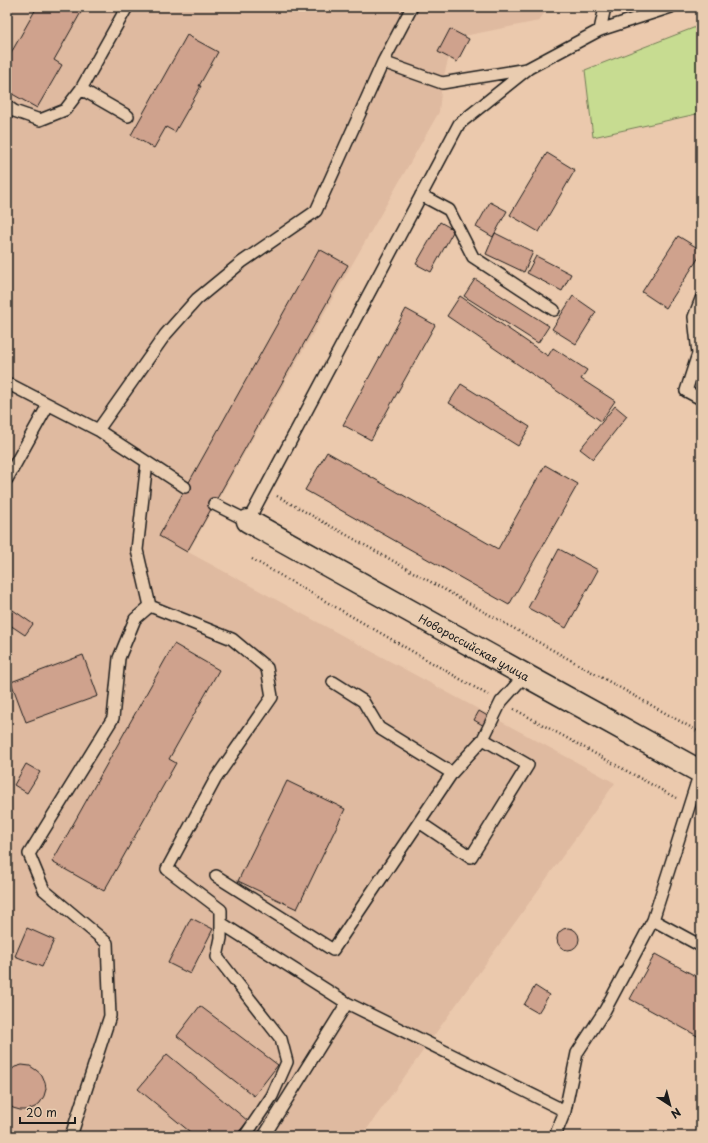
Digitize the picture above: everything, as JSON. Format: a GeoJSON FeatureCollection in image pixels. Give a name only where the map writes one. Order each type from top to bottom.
{"type":"FeatureCollection","features":[{"type":"Feature","properties":{"kind":"street","name":"Новороссийская улица"},"geometry":{"type":"LineString","coordinates":[[248,521],[525,676],[701,772]]}},
{"type":"Feature","properties":{"kind":"lane"},"geometry":{"type":"LineString","coordinates":[[7,106],[40,120],[65,110],[81,89],[127,7]]}},
{"type":"Feature","properties":{"kind":"lane"},"geometry":{"type":"LineString","coordinates":[[98,430],[165,334],[197,299],[242,262],[316,211],[383,62],[412,7]]}},
{"type":"Feature","properties":{"kind":"lane"},"geometry":{"type":"LineString","coordinates":[[600,30],[605,7]]}},
{"type":"Feature","properties":{"kind":"lane"},"geometry":{"type":"LineString","coordinates":[[214,504],[248,521],[459,124],[529,68],[600,30],[671,7]]}},
{"type":"Feature","properties":{"kind":"lane"},"geometry":{"type":"LineString","coordinates":[[383,62],[442,83],[529,68]]}},
{"type":"Feature","properties":{"kind":"lane"},"geometry":{"type":"LineString","coordinates":[[81,89],[128,116]]}},
{"type":"Feature","properties":{"kind":"lane"},"geometry":{"type":"LineString","coordinates":[[421,195],[449,210],[473,257],[554,310]]}},
{"type":"Feature","properties":{"kind":"lane"},"geometry":{"type":"LineString","coordinates":[[701,299],[694,317],[698,354],[686,391],[701,399]]}},
{"type":"Feature","properties":{"kind":"lane"},"geometry":{"type":"LineString","coordinates":[[7,383],[98,430],[185,487]]}},
{"type":"Feature","properties":{"kind":"lane"},"geometry":{"type":"LineString","coordinates":[[7,479],[48,405]]}},
{"type":"Feature","properties":{"kind":"lane"},"geometry":{"type":"LineString","coordinates":[[147,462],[137,550],[150,606]]}},
{"type":"Feature","properties":{"kind":"lane"},"geometry":{"type":"LineString","coordinates":[[150,606],[232,638],[267,668],[272,698],[216,778],[167,869],[221,910],[220,938],[217,957],[281,1039],[287,1062],[272,1096],[245,1136]]}},
{"type":"Feature","properties":{"kind":"lane"},"geometry":{"type":"LineString","coordinates":[[71,1136],[110,1016],[107,943],[44,890],[29,854],[113,718],[119,658],[135,619],[150,606]]}},
{"type":"Feature","properties":{"kind":"lane"},"geometry":{"type":"LineString","coordinates":[[216,876],[333,950],[452,773],[483,739],[501,702],[525,676]]}},
{"type":"Feature","properties":{"kind":"lane"},"geometry":{"type":"LineString","coordinates":[[333,682],[362,701],[379,728],[452,773]]}},
{"type":"Feature","properties":{"kind":"lane"},"geometry":{"type":"LineString","coordinates":[[419,822],[471,858],[528,765],[483,739]]}},
{"type":"Feature","properties":{"kind":"lane"},"geometry":{"type":"LineString","coordinates":[[555,1136],[565,1111],[577,1053],[605,1010],[653,920],[701,772]]}},
{"type":"Feature","properties":{"kind":"lane"},"geometry":{"type":"LineString","coordinates":[[653,920],[701,946]]}},
{"type":"Feature","properties":{"kind":"lane"},"geometry":{"type":"LineString","coordinates":[[221,923],[347,1003],[565,1111]]}},
{"type":"Feature","properties":{"kind":"lane"},"geometry":{"type":"LineString","coordinates":[[264,1136],[347,1003]]}},
{"type":"Feature","properties":{"kind":"path"},"geometry":{"type":"LineString","coordinates":[[265,490],[701,733]]}},
{"type":"Feature","properties":{"kind":"path"},"geometry":{"type":"LineString","coordinates":[[252,559],[501,702],[690,806]]}},
{"type":"Feature","properties":{"kind":"shaded area"},"geometry":{"type":"Polygon","coordinates":[[[7,7],[548,7],[539,21],[454,38],[442,83],[439,112],[188,552],[615,783],[362,1136],[7,1136],[7,7]]]}},
{"type":"Feature","properties":{"kind":"green space"},"geometry":{"type":"Polygon","coordinates":[[[701,25],[701,113],[593,137],[585,70],[701,25]]]}},
{"type":"Feature","properties":{"kind":"building"},"geometry":{"type":"Polygon","coordinates":[[[37,7],[84,7],[54,60],[62,65],[37,108],[7,91],[7,60],[37,7]]]}},
{"type":"Feature","properties":{"kind":"building"},"geometry":{"type":"Polygon","coordinates":[[[450,29],[469,39],[457,62],[438,52],[450,29]]]}},
{"type":"Feature","properties":{"kind":"building"},"geometry":{"type":"Polygon","coordinates":[[[187,35],[218,52],[175,132],[166,127],[154,148],[131,135],[187,35]]]}},
{"type":"Feature","properties":{"kind":"building"},"geometry":{"type":"Polygon","coordinates":[[[547,153],[575,170],[539,232],[510,215],[547,153]]]}},
{"type":"Feature","properties":{"kind":"building"},"geometry":{"type":"Polygon","coordinates":[[[490,202],[507,211],[493,237],[476,227],[490,202]]]}},
{"type":"Feature","properties":{"kind":"building"},"geometry":{"type":"Polygon","coordinates":[[[440,222],[454,230],[431,272],[416,264],[440,222]]]}},
{"type":"Feature","properties":{"kind":"building"},"geometry":{"type":"Polygon","coordinates":[[[495,233],[533,252],[524,272],[486,254],[495,233]]]}},
{"type":"Feature","properties":{"kind":"building"},"geometry":{"type":"Polygon","coordinates":[[[678,236],[701,250],[701,254],[666,308],[642,292],[678,236]]]}},
{"type":"Feature","properties":{"kind":"building"},"geometry":{"type":"Polygon","coordinates":[[[319,249],[348,265],[187,552],[159,536],[319,249]]]}},
{"type":"Feature","properties":{"kind":"building"},"geometry":{"type":"Polygon","coordinates":[[[536,256],[571,274],[562,291],[527,273],[536,256]]]}},
{"type":"Feature","properties":{"kind":"building"},"geometry":{"type":"Polygon","coordinates":[[[475,279],[549,326],[538,343],[464,296],[475,279]]]}},
{"type":"Feature","properties":{"kind":"building"},"geometry":{"type":"Polygon","coordinates":[[[460,296],[548,356],[553,348],[587,370],[581,379],[615,401],[601,421],[447,316],[460,296]]]}},
{"type":"Feature","properties":{"kind":"building"},"geometry":{"type":"Polygon","coordinates":[[[573,296],[596,312],[576,344],[552,329],[573,296]]]}},
{"type":"Feature","properties":{"kind":"building"},"geometry":{"type":"Polygon","coordinates":[[[406,309],[435,325],[371,440],[343,425],[406,309]]]}},
{"type":"Feature","properties":{"kind":"building"},"geometry":{"type":"Polygon","coordinates":[[[461,384],[530,427],[518,446],[449,403],[461,384]]]}},
{"type":"Feature","properties":{"kind":"building"},"geometry":{"type":"Polygon","coordinates":[[[615,406],[627,416],[593,459],[580,449],[615,406]]]}},
{"type":"Feature","properties":{"kind":"building"},"geometry":{"type":"Polygon","coordinates":[[[327,452],[498,549],[545,465],[578,484],[509,605],[305,490],[327,452]]]}},
{"type":"Feature","properties":{"kind":"building"},"geometry":{"type":"Polygon","coordinates":[[[559,549],[598,570],[566,628],[528,608],[559,549]]]}},
{"type":"Feature","properties":{"kind":"building"},"geometry":{"type":"Polygon","coordinates":[[[13,610],[33,624],[25,635],[7,623],[7,619],[13,610]]]}},
{"type":"Feature","properties":{"kind":"building"},"geometry":{"type":"Polygon","coordinates":[[[174,644],[219,670],[169,759],[176,763],[104,891],[52,862],[174,644]]]}},
{"type":"Feature","properties":{"kind":"building"},"geometry":{"type":"Polygon","coordinates":[[[83,655],[98,696],[26,722],[11,682],[83,655]]]}},
{"type":"Feature","properties":{"kind":"building"},"geometry":{"type":"Polygon","coordinates":[[[479,711],[491,718],[486,727],[474,720],[479,711]]]}},
{"type":"Feature","properties":{"kind":"building"},"geometry":{"type":"Polygon","coordinates":[[[26,764],[40,772],[27,793],[14,785],[26,764]]]}},
{"type":"Feature","properties":{"kind":"building"},"geometry":{"type":"Polygon","coordinates":[[[287,781],[345,809],[297,909],[238,881],[287,781]]]}},
{"type":"Feature","properties":{"kind":"building"},"geometry":{"type":"Polygon","coordinates":[[[191,918],[213,929],[190,974],[168,963],[191,918]]]}},
{"type":"Feature","properties":{"kind":"building"},"geometry":{"type":"Polygon","coordinates":[[[27,928],[54,940],[42,967],[15,956],[27,928]]]}},
{"type":"Feature","properties":{"kind":"building"},"geometry":{"type":"Polygon","coordinates":[[[568,928],[572,929],[578,935],[578,943],[572,949],[568,950],[564,949],[558,943],[557,939],[558,935],[564,929],[568,928]]]}},
{"type":"Feature","properties":{"kind":"building"},"geometry":{"type":"Polygon","coordinates":[[[655,954],[701,979],[701,1038],[630,999],[655,954]]]}},
{"type":"Feature","properties":{"kind":"building"},"geometry":{"type":"Polygon","coordinates":[[[535,986],[549,995],[538,1013],[524,1005],[535,986]]]}},
{"type":"Feature","properties":{"kind":"building"},"geometry":{"type":"Polygon","coordinates":[[[200,1006],[278,1065],[254,1096],[177,1036],[200,1006]]]}},
{"type":"Feature","properties":{"kind":"building"},"geometry":{"type":"Polygon","coordinates":[[[167,1054],[248,1121],[235,1136],[195,1136],[138,1089],[167,1054]]]}},
{"type":"Feature","properties":{"kind":"building"},"geometry":{"type":"Polygon","coordinates":[[[22,1065],[30,1066],[42,1075],[46,1089],[40,1103],[28,1110],[13,1108],[7,1103],[7,1073],[15,1067],[22,1065]]]}}]}
